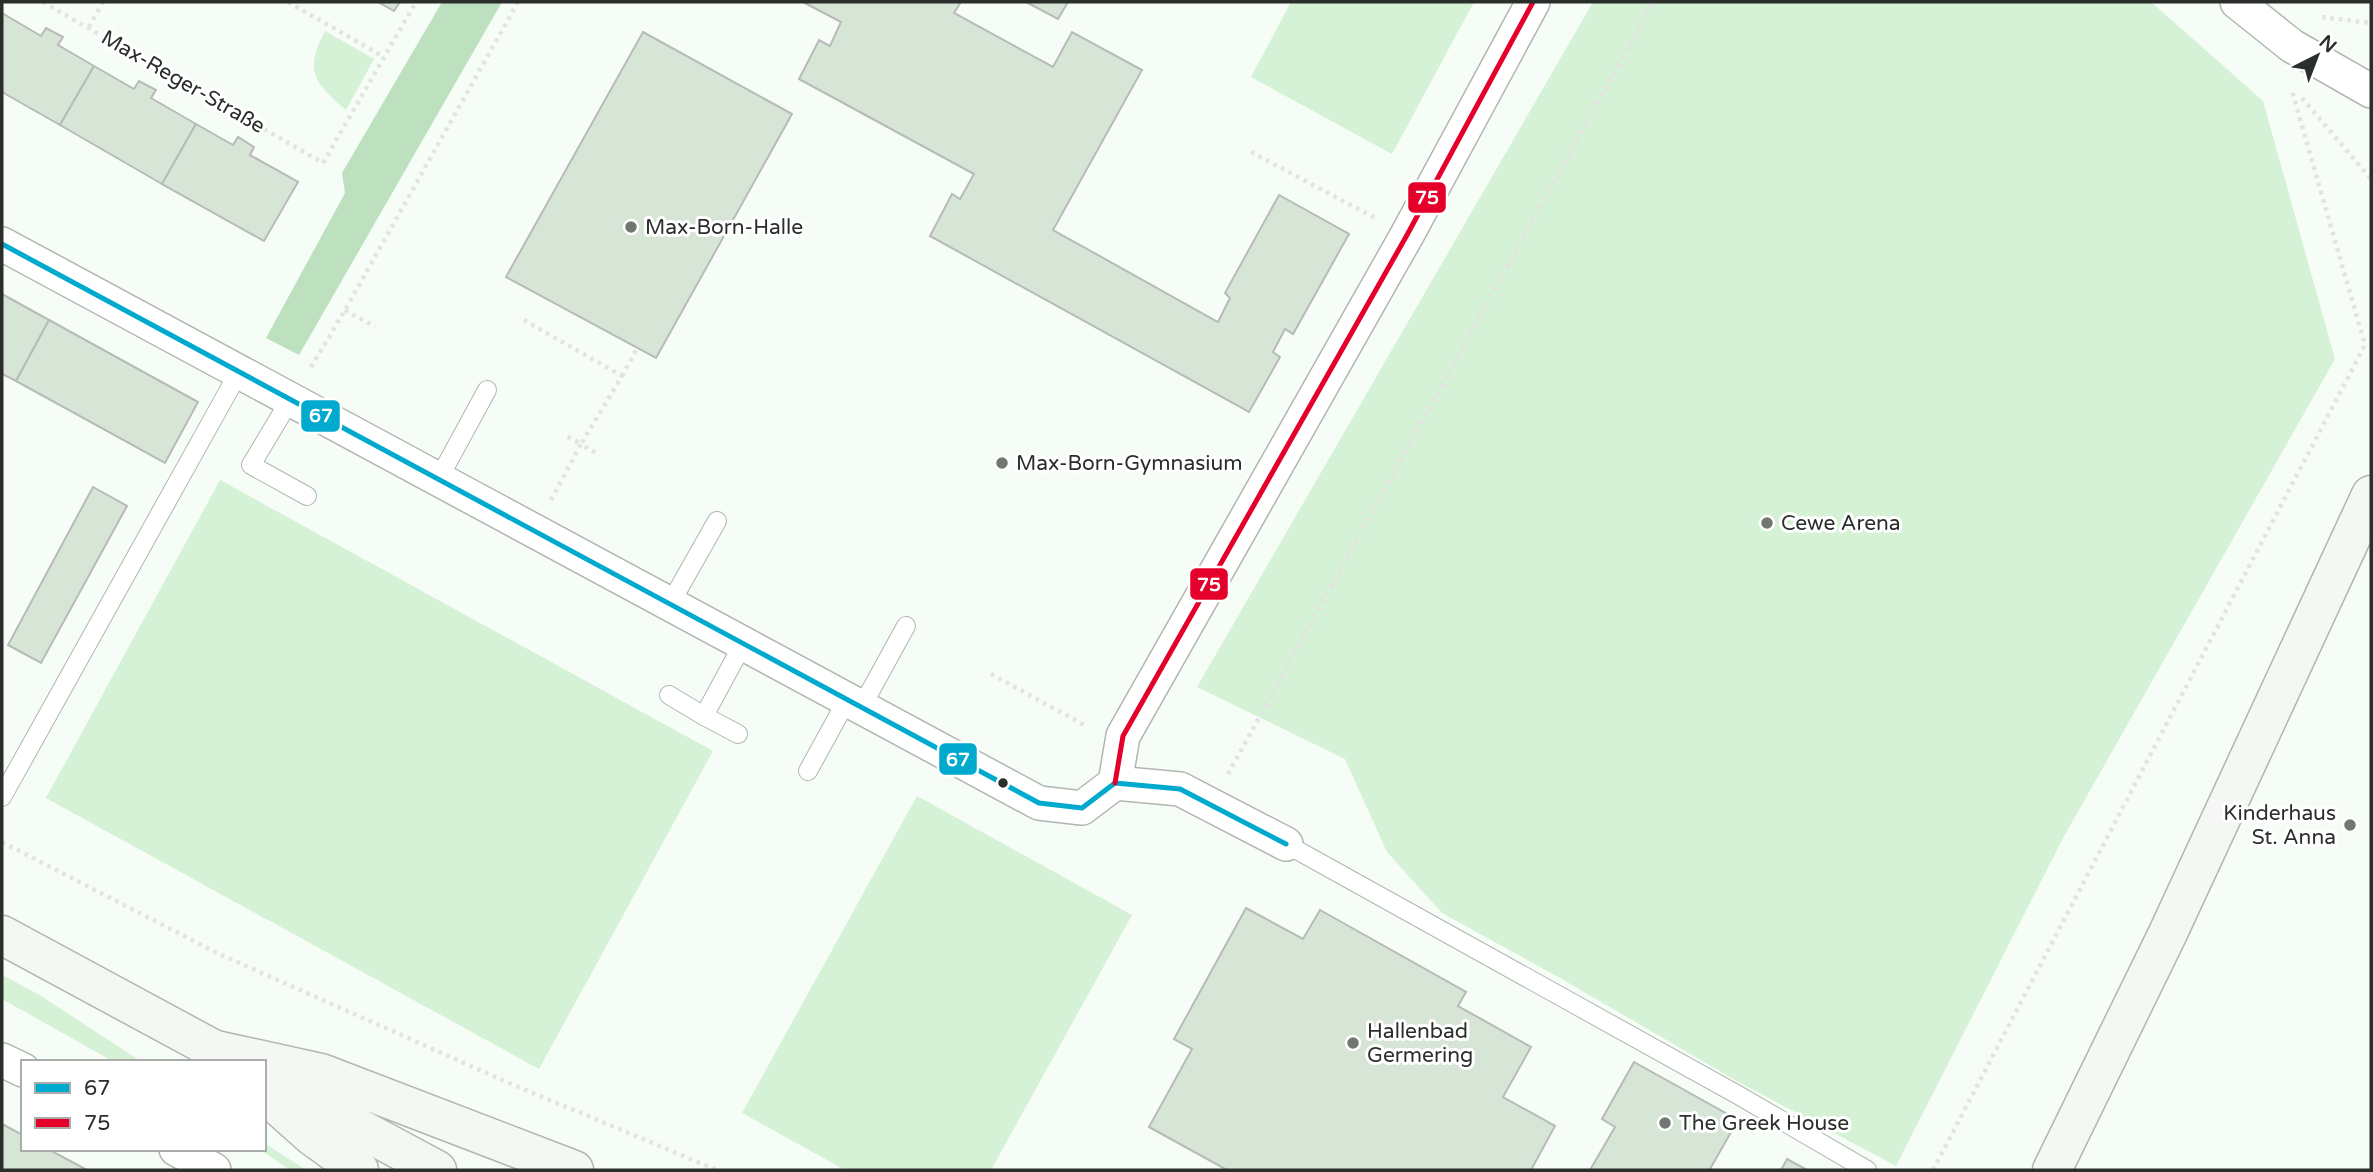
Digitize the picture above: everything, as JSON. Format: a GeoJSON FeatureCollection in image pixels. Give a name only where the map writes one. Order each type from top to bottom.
{"type":"FeatureCollection","features":[{"type":"Feature","properties":{"kind":"main road"},"geometry":{"type":"LineString","coordinates":[[2052,1170],[2167,934],[2371,495]]}},
{"type":"Feature","properties":{"kind":"main road"},"geometry":{"type":"LineString","coordinates":[[2,935],[227,1058]]}},
{"type":"Feature","properties":{"kind":"main road"},"geometry":{"type":"LineString","coordinates":[[266,1064],[321,1073],[574,1170]]}},
{"type":"Feature","properties":{"kind":"main road"},"geometry":{"type":"LineString","coordinates":[[266,1078],[437,1170]]}},
{"type":"Feature","properties":{"kind":"main road"},"geometry":{"type":"LineString","coordinates":[[266,1095],[312,1136],[359,1170]]}},
{"type":"Feature","properties":{"kind":"street"},"geometry":{"type":"LineString","coordinates":[[1115,783],[1123,736],[1407,235],[1533,2]]}},
{"type":"Feature","properties":{"kind":"street"},"geometry":{"type":"LineString","coordinates":[[2236,2],[2292,46],[2371,91]]}},
{"type":"Feature","properties":{"kind":"street"},"geometry":{"type":"LineString","coordinates":[[2,244],[1040,803],[1082,808],[1115,783],[1180,789],[1286,844]]}},
{"type":"Feature","properties":{"kind":"street"},"geometry":{"type":"LineString","coordinates":[[2,1060],[21,1069]]}},
{"type":"Feature","properties":{"kind":"street"},"geometry":{"type":"LineString","coordinates":[[180,1151],[214,1170]]}},
{"type":"Feature","properties":{"kind":"lane"},"geometry":{"type":"LineString","coordinates":[[2,797],[239,372]]}},
{"type":"Feature","properties":{"kind":"lane"},"geometry":{"type":"LineString","coordinates":[[438,480],[487,390]]}},
{"type":"Feature","properties":{"kind":"lane"},"geometry":{"type":"LineString","coordinates":[[290,400],[251,465],[307,496]]}},
{"type":"Feature","properties":{"kind":"lane"},"geometry":{"type":"LineString","coordinates":[[670,604],[717,521]]}},
{"type":"Feature","properties":{"kind":"lane"},"geometry":{"type":"LineString","coordinates":[[808,771],[906,626]]}},
{"type":"Feature","properties":{"kind":"lane"},"geometry":{"type":"LineString","coordinates":[[704,716],[743,644]]}},
{"type":"Feature","properties":{"kind":"lane"},"geometry":{"type":"LineString","coordinates":[[669,695],[738,734]]}},
{"type":"Feature","properties":{"kind":"lane"},"geometry":{"type":"LineString","coordinates":[[1286,844],[1726,1088],[1867,1170]]}},
{"type":"Feature","properties":{"kind":"path","name":"Max-Reger-Straße"},"geometry":{"type":"LineString","coordinates":[[43,2],[323,163],[384,57]]}},
{"type":"Feature","properties":{"kind":"path"},"geometry":{"type":"LineString","coordinates":[[89,27],[103,2]]}},
{"type":"Feature","properties":{"kind":"path"},"geometry":{"type":"LineString","coordinates":[[288,2],[384,57],[416,2]]}},
{"type":"Feature","properties":{"kind":"path"},"geometry":{"type":"LineString","coordinates":[[290,400],[345,310],[518,2]]}},
{"type":"Feature","properties":{"kind":"path"},"geometry":{"type":"LineString","coordinates":[[1212,806],[1653,2]]}},
{"type":"Feature","properties":{"kind":"path"},"geometry":{"type":"LineString","coordinates":[[2365,345],[2290,84],[2371,179]]}},
{"type":"Feature","properties":{"kind":"path"},"geometry":{"type":"LineString","coordinates":[[1251,152],[1407,235]]}},
{"type":"Feature","properties":{"kind":"path"},"geometry":{"type":"LineString","coordinates":[[345,310],[375,327]]}},
{"type":"Feature","properties":{"kind":"path"},"geometry":{"type":"LineString","coordinates":[[524,320],[622,376]]}},
{"type":"Feature","properties":{"kind":"path"},"geometry":{"type":"LineString","coordinates":[[1933,1170],[2365,345],[2371,342]]}},
{"type":"Feature","properties":{"kind":"path"},"geometry":{"type":"LineString","coordinates":[[534,531],[637,349]]}},
{"type":"Feature","properties":{"kind":"path"},"geometry":{"type":"LineString","coordinates":[[566,436],[599,455]]}},
{"type":"Feature","properties":{"kind":"path"},"geometry":{"type":"LineString","coordinates":[[991,674],[1108,738],[1121,750]]}},
{"type":"Feature","properties":{"kind":"path"},"geometry":{"type":"LineString","coordinates":[[2,842],[217,953],[509,1083],[717,1170]]}},
{"type":"Feature","properties":{"kind":"green space"},"geometry":{"type":"Polygon","coordinates":[[[442,2],[502,2],[299,355],[266,338],[345,193],[342,173],[442,2]]]}},
{"type":"Feature","properties":{"kind":"green space"},"geometry":{"type":"Polygon","coordinates":[[[1291,2],[1474,2],[1392,154],[1251,77],[1291,2]]]}},
{"type":"Feature","properties":{"kind":"green space","name":"Cewe Arena"},"geometry":{"type":"Polygon","coordinates":[[[1593,2],[2151,2],[2263,101],[2335,359],[2063,838],[1896,1166],[1735,1080],[1442,913],[1387,852],[1345,759],[1197,687],[1593,2]]]}},
{"type":"Feature","properties":{"kind":"green space"},"geometry":{"type":"Polygon","coordinates":[[[325,31],[374,59],[346,110],[326,92],[316,75],[315,56],[325,31]]]}},
{"type":"Feature","properties":{"kind":"green space"},"geometry":{"type":"Polygon","coordinates":[[[220,480],[713,751],[539,1069],[46,798],[220,480]]]}},
{"type":"Feature","properties":{"kind":"green space"},"geometry":{"type":"Polygon","coordinates":[[[917,796],[1132,915],[991,1170],[845,1170],[742,1113],[917,796]]]}},
{"type":"Feature","properties":{"kind":"green space"},"geometry":{"type":"Polygon","coordinates":[[[2,975],[38,994],[139,1060],[110,1060],[2,999],[2,975]]]}},
{"type":"Feature","properties":{"kind":"green space"},"geometry":{"type":"Polygon","coordinates":[[[266,1144],[306,1170],[290,1170],[262,1151],[266,1151],[266,1144]]]}},
{"type":"Feature","properties":{"kind":"building"},"geometry":{"type":"Polygon","coordinates":[[[378,2],[400,2],[394,11],[378,2]]]}},
{"type":"Feature","properties":{"kind":"building"},"geometry":{"type":"Polygon","coordinates":[[[803,2],[961,2],[954,13],[1053,67],[1072,32],[1142,70],[1053,230],[1218,322],[1230,298],[1225,293],[1279,195],[1349,234],[1293,334],[1285,329],[1273,352],[1280,357],[1249,412],[930,236],[952,194],[960,199],[974,174],[799,79],[819,40],[830,46],[841,22],[803,2]]]}},
{"type":"Feature","properties":{"kind":"building"},"geometry":{"type":"Polygon","coordinates":[[[1026,2],[1068,2],[1058,19],[1026,2]]]}},
{"type":"Feature","properties":{"kind":"building"},"geometry":{"type":"Polygon","coordinates":[[[2,13],[41,36],[46,28],[63,37],[58,45],[94,66],[60,125],[2,92],[2,13]]]}},
{"type":"Feature","properties":{"kind":"building","name":"Max-Born-Halle"},"geometry":{"type":"Polygon","coordinates":[[[643,32],[792,114],[656,358],[506,277],[643,32]]]}},
{"type":"Feature","properties":{"kind":"building"},"geometry":{"type":"Polygon","coordinates":[[[94,66],[134,89],[139,81],[156,90],[151,98],[196,124],[162,184],[60,125],[94,66]]]}},
{"type":"Feature","properties":{"kind":"building"},"geometry":{"type":"Polygon","coordinates":[[[196,124],[233,145],[238,137],[254,147],[250,155],[298,182],[264,241],[162,184],[196,124]]]}},
{"type":"Feature","properties":{"kind":"building"},"geometry":{"type":"Polygon","coordinates":[[[2,294],[49,320],[16,381],[2,374],[2,294]]]}},
{"type":"Feature","properties":{"kind":"building"},"geometry":{"type":"Polygon","coordinates":[[[49,320],[198,402],[165,463],[16,381],[49,320]]]}},
{"type":"Feature","properties":{"kind":"building"},"geometry":{"type":"Polygon","coordinates":[[[93,487],[127,506],[41,663],[8,645],[93,487]]]}},
{"type":"Feature","properties":{"kind":"building","name":"Hallenbad Germering"},"geometry":{"type":"Polygon","coordinates":[[[1246,908],[1303,939],[1320,910],[1466,992],[1458,1006],[1531,1047],[1503,1097],[1555,1126],[1531,1170],[1227,1170],[1149,1127],[1192,1049],[1174,1039],[1246,908]]]}},
{"type":"Feature","properties":{"kind":"building"},"geometry":{"type":"Polygon","coordinates":[[[1634,1062],[1738,1120],[1710,1169],[1713,1170],[1590,1170],[1615,1127],[1602,1119],[1634,1062]]]}},
{"type":"Feature","properties":{"kind":"building"},"geometry":{"type":"Polygon","coordinates":[[[2,1124],[21,1134],[21,1151],[52,1151],[87,1170],[2,1170],[2,1124]]]}},
{"type":"Feature","properties":{"kind":"building"},"geometry":{"type":"Polygon","coordinates":[[[1787,1159],[1807,1170],[1781,1170],[1787,1159]]]}},
{"type":"Feature","properties":{"kind":"transit line","name":"75"},"geometry":{"type":"LineString","coordinates":[[1115,783],[1123,736],[1407,235],[1533,2]]}},
{"type":"Feature","properties":{"kind":"transit line","name":"67"},"geometry":{"type":"LineString","coordinates":[[2,244],[1039,803],[1082,808],[1115,783],[1180,789],[1286,844]]}},
{"type":"Feature","properties":{"kind":"place","name":"Max-Born-Halle"},"geometry":{"type":"Point","coordinates":[631,227]}},
{"type":"Feature","properties":{"kind":"place","name":"Max-Born-Gymnasium"},"geometry":{"type":"Point","coordinates":[1002,463]}},
{"type":"Feature","properties":{"kind":"place","name":"Cewe Arena"},"geometry":{"type":"Point","coordinates":[1767,523]}},
{"type":"Feature","properties":{"kind":"place","name":"Kinderhaus St. Anna"},"geometry":{"type":"Point","coordinates":[2350,825]}},
{"type":"Feature","properties":{"kind":"place","name":"Hallenbad Germering"},"geometry":{"type":"Point","coordinates":[1353,1043]}},
{"type":"Feature","properties":{"kind":"place","name":"The Greek House"},"geometry":{"type":"Point","coordinates":[1665,1123]}}]}
